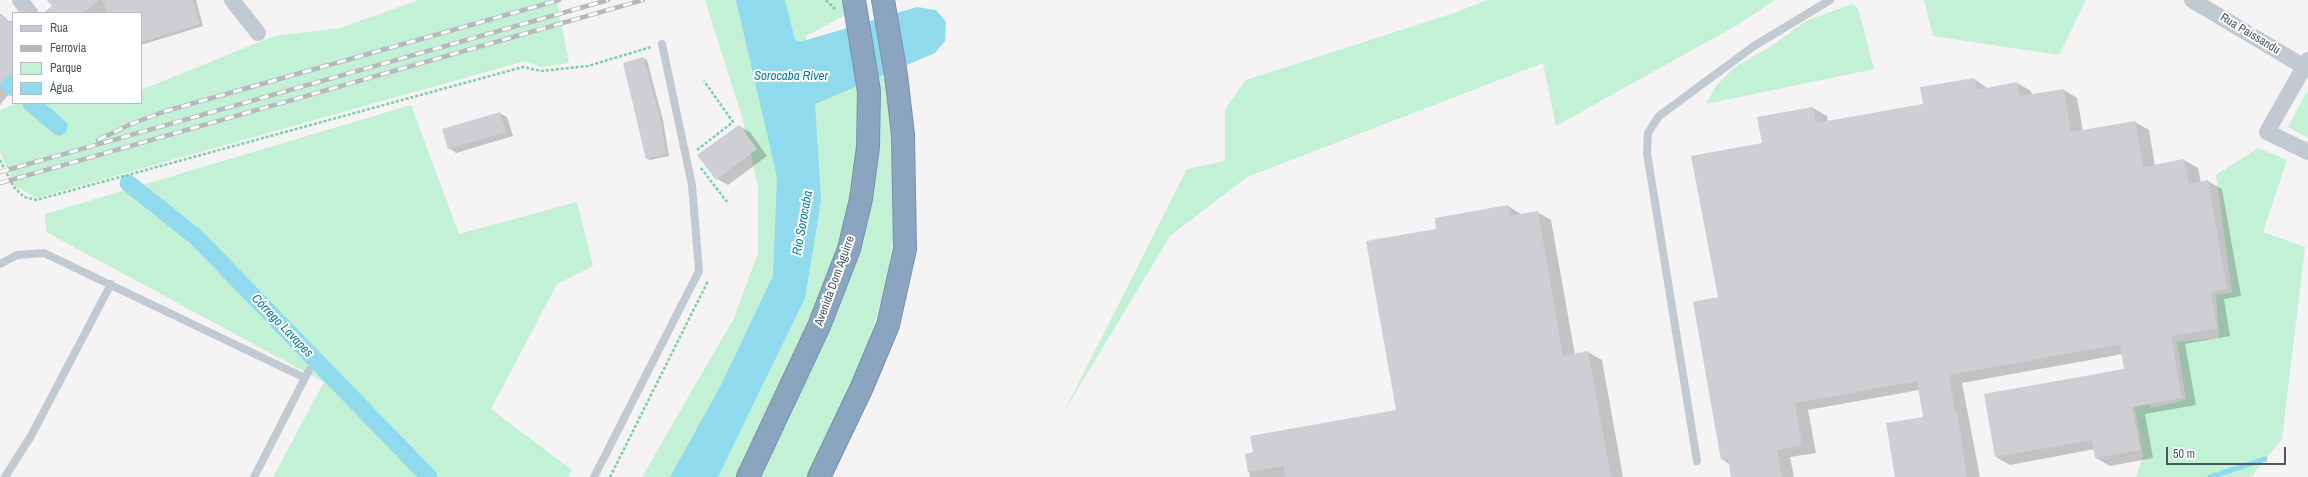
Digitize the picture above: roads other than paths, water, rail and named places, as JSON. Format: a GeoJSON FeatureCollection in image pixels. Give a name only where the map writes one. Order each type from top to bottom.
{"type":"FeatureCollection","features":[{"type":"Feature","properties":{"kind":"highway"},"geometry":{"type":"LineString","coordinates":[[818,477],[862,387],[888,325],[905,249],[903,135],[896,75],[883,3]]}},
{"type":"Feature","properties":{"kind":"highway","name":"Avenida Dom Aguirre"},"geometry":{"type":"LineString","coordinates":[[748,477],[819,326],[849,249],[862,192],[868,147],[868,91],[849,7]]}},
{"type":"Feature","properties":{"kind":"street"},"geometry":{"type":"LineString","coordinates":[[20,0],[29,12]]}},
{"type":"Feature","properties":{"kind":"street"},"geometry":{"type":"LineString","coordinates":[[232,0],[258,33]]}},
{"type":"Feature","properties":{"kind":"street","name":"Rua Paissandu"},"geometry":{"type":"LineString","coordinates":[[2192,0],[2307,65]]}},
{"type":"Feature","properties":{"kind":"street"},"geometry":{"type":"LineString","coordinates":[[2307,65],[2267,132],[2308,152]]}},
{"type":"Feature","properties":{"kind":"lane"},"geometry":{"type":"LineString","coordinates":[[1697,461],[1647,153],[1648,133],[1659,116],[1754,46],[1830,0]]}},
{"type":"Feature","properties":{"kind":"lane"},"geometry":{"type":"LineString","coordinates":[[594,477],[699,271],[692,185],[662,44]]}},
{"type":"Feature","properties":{"kind":"lane"},"geometry":{"type":"LineString","coordinates":[[0,264],[17,255],[44,253],[305,378]]}},
{"type":"Feature","properties":{"kind":"lane"},"geometry":{"type":"LineString","coordinates":[[5,477],[31,436],[111,284]]}},
{"type":"Feature","properties":{"kind":"lane"},"geometry":{"type":"LineString","coordinates":[[254,477],[309,370]]}},
{"type":"Feature","properties":{"kind":"water","name":"Sorocaba River"},"geometry":{"type":"Polygon","coordinates":[[[736,0],[785,0],[795,40],[800,42],[917,7],[936,10],[946,22],[945,41],[935,53],[815,104],[821,201],[805,298],[718,477],[670,477],[720,387],[773,276],[777,177],[736,0]]]}},
{"type":"Feature","properties":{"kind":"waterway"},"geometry":{"type":"LineString","coordinates":[[0,76],[12,87]]}},
{"type":"Feature","properties":{"kind":"waterway"},"geometry":{"type":"LineString","coordinates":[[32,104],[59,127]]}},
{"type":"Feature","properties":{"kind":"waterway","name":"Córrego Lavapes"},"geometry":{"type":"LineString","coordinates":[[128,183],[196,237],[429,477]]}},
{"type":"Feature","properties":{"kind":"waterway"},"geometry":{"type":"LineString","coordinates":[[2210,477],[2265,459]]}},
{"type":"Feature","properties":{"kind":"railway"},"geometry":{"type":"LineString","coordinates":[[98,140],[131,124],[166,111],[559,0]]}},
{"type":"Feature","properties":{"kind":"railway"},"geometry":{"type":"LineString","coordinates":[[0,172],[608,0]]}},
{"type":"Feature","properties":{"kind":"railway"},"geometry":{"type":"LineString","coordinates":[[0,183],[643,0]]}},
{"type":"Feature","properties":{"kind":"water label","name":"Rio Sorocaba"},"geometry":{"type":"Point","coordinates":[803,223]}}]}
